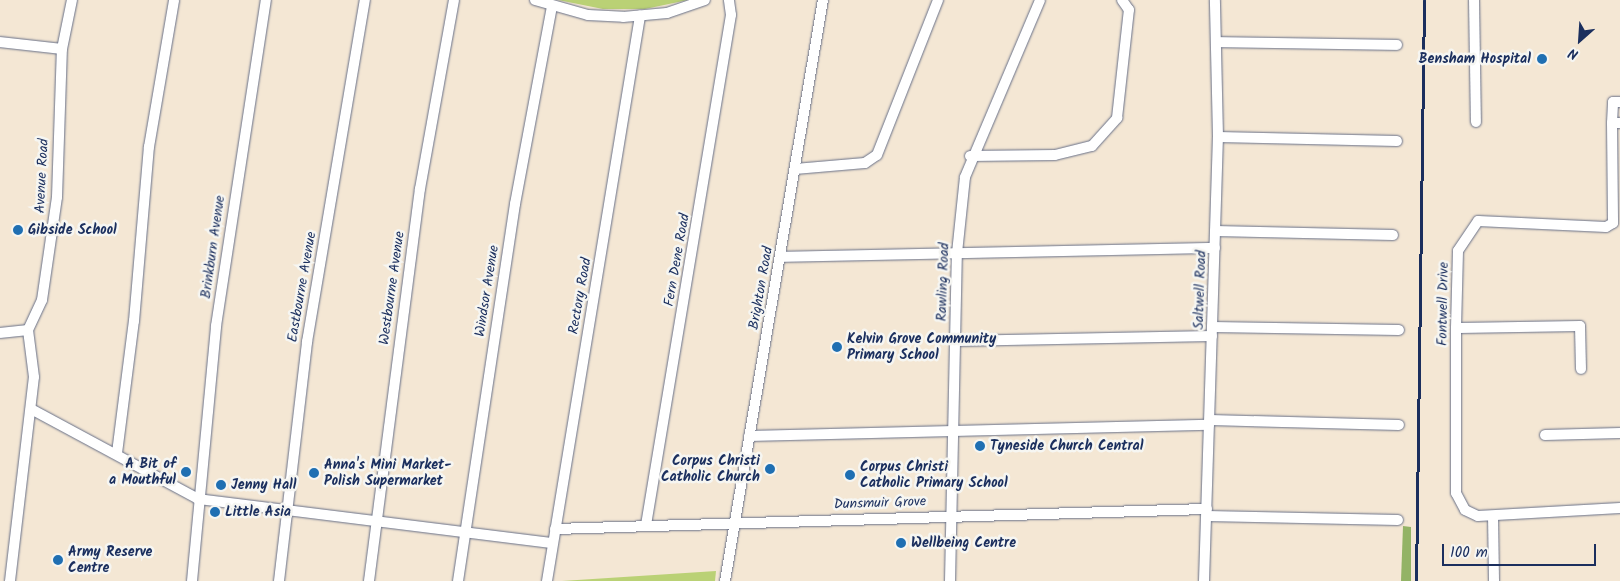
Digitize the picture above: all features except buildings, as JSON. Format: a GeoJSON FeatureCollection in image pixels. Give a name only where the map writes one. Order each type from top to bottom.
{"type":"FeatureCollection","features":[{"type":"Feature","properties":{"kind":"street","name":"Avenue Road"},"geometry":{"type":"LineString","coordinates":[[28,330],[42,300],[57,198],[62,48],[72,0]]}},
{"type":"Feature","properties":{"kind":"street"},"geometry":{"type":"LineString","coordinates":[[116,453],[134,321],[149,147],[174,0]]}},
{"type":"Feature","properties":{"kind":"street","name":"Brinkburn Avenue"},"geometry":{"type":"LineString","coordinates":[[192,581],[198,499],[217,316],[266,0]]}},
{"type":"Feature","properties":{"kind":"street","name":"Eastbourne Avenue"},"geometry":{"type":"LineString","coordinates":[[278,581],[307,342],[365,0]]}},
{"type":"Feature","properties":{"kind":"street","name":"Westbourne Avenue"},"geometry":{"type":"LineString","coordinates":[[369,581],[375,520],[420,189],[454,0]]}},
{"type":"Feature","properties":{"kind":"street"},"geometry":{"type":"LineString","coordinates":[[535,0],[588,14],[640,16],[705,0]]}},
{"type":"Feature","properties":{"kind":"street","name":"Fern Dene Road"},"geometry":{"type":"LineString","coordinates":[[646,525],[731,15],[729,0]]}},
{"type":"Feature","properties":{"kind":"street","name":"Brighton Road"},"geometry":{"type":"LineString","coordinates":[[725,581],[823,0]]}},
{"type":"Feature","properties":{"kind":"street"},"geometry":{"type":"LineString","coordinates":[[795,169],[865,164],[877,156],[938,0]]}},
{"type":"Feature","properties":{"kind":"street","name":"Rawling Road"},"geometry":{"type":"LineString","coordinates":[[950,581],[949,516],[957,253],[970,156],[1040,0]]}},
{"type":"Feature","properties":{"kind":"street"},"geometry":{"type":"LineString","coordinates":[[970,156],[1055,155],[1092,146],[1117,118],[1129,10],[1122,0]]}},
{"type":"Feature","properties":{"kind":"street","name":"Saltwell Road"},"geometry":{"type":"LineString","coordinates":[[1204,581],[1218,137],[1215,0]]}},
{"type":"Feature","properties":{"kind":"street"},"geometry":{"type":"LineString","coordinates":[[1474,0],[1476,122]]}},
{"type":"Feature","properties":{"kind":"street","name":"Windsor Avenue"},"geometry":{"type":"LineString","coordinates":[[458,581],[463,532],[552,6]]}},
{"type":"Feature","properties":{"kind":"street","name":"Rectory Road"},"geometry":{"type":"LineString","coordinates":[[547,581],[640,16]]}},
{"type":"Feature","properties":{"kind":"street"},"geometry":{"type":"LineString","coordinates":[[0,42],[62,48]]}},
{"type":"Feature","properties":{"kind":"street"},"geometry":{"type":"LineString","coordinates":[[1216,42],[1397,45]]}},
{"type":"Feature","properties":{"kind":"street"},"geometry":{"type":"LineString","coordinates":[[1616,123],[1613,102],[1620,102]]}},
{"type":"Feature","properties":{"kind":"street","name":"Fontwell Drive"},"geometry":{"type":"LineString","coordinates":[[1493,516],[1470,514],[1456,493],[1458,251],[1478,221],[1606,227],[1613,223],[1616,123]]}},
{"type":"Feature","properties":{"kind":"street"},"geometry":{"type":"LineString","coordinates":[[1218,137],[1397,141]]}},
{"type":"Feature","properties":{"kind":"street"},"geometry":{"type":"LineString","coordinates":[[1215,231],[1393,235]]}},
{"type":"Feature","properties":{"kind":"street"},"geometry":{"type":"LineString","coordinates":[[780,257],[1215,248]]}},
{"type":"Feature","properties":{"kind":"street"},"geometry":{"type":"LineString","coordinates":[[1456,328],[1580,326],[1581,369]]}},
{"type":"Feature","properties":{"kind":"street"},"geometry":{"type":"LineString","coordinates":[[0,333],[28,330],[33,351],[31,408],[10,581]]}},
{"type":"Feature","properties":{"kind":"street"},"geometry":{"type":"LineString","coordinates":[[955,341],[1212,331],[1399,330]]}},
{"type":"Feature","properties":{"kind":"street"},"geometry":{"type":"LineString","coordinates":[[31,408],[198,499],[552,543]]}},
{"type":"Feature","properties":{"kind":"street"},"geometry":{"type":"LineString","coordinates":[[750,436],[900,435],[952,431],[1210,423],[1399,425]]}},
{"type":"Feature","properties":{"kind":"street"},"geometry":{"type":"LineString","coordinates":[[1545,435],[1620,434]]}},
{"type":"Feature","properties":{"kind":"street"},"geometry":{"type":"LineString","coordinates":[[1494,581],[1493,516],[1620,508]]}},
{"type":"Feature","properties":{"kind":"street","name":"Dunsmuir Grove"},"geometry":{"type":"LineString","coordinates":[[555,529],[646,525],[733,526],[949,516],[1207,512],[1398,520]]}},
{"type":"Feature","properties":{"kind":"green space"},"geometry":{"type":"Polygon","coordinates":[[[558,0],[688,0],[645,9],[603,9],[558,0]]]}},
{"type":"Feature","properties":{"kind":"green space"},"geometry":{"type":"Polygon","coordinates":[[[1403,526],[1411,527],[1411,581],[1401,581],[1403,526]]]}},
{"type":"Feature","properties":{"kind":"green space"},"geometry":{"type":"Polygon","coordinates":[[[716,571],[715,581],[562,581],[716,571]]]}},
{"type":"Feature","properties":{"kind":"railway"},"geometry":{"type":"LineString","coordinates":[[1416,581],[1424,0]]}},
{"type":"Feature","properties":{"kind":"place","name":"Bensham Hospital"},"geometry":{"type":"Point","coordinates":[1542,59]}},
{"type":"Feature","properties":{"kind":"place","name":"Gibside School"},"geometry":{"type":"Point","coordinates":[18,230]}},
{"type":"Feature","properties":{"kind":"place","name":"Kelvin Grove Community Primary School"},"geometry":{"type":"Point","coordinates":[837,347]}},
{"type":"Feature","properties":{"kind":"place","name":"Tyneside Church Central"},"geometry":{"type":"Point","coordinates":[980,446]}},
{"type":"Feature","properties":{"kind":"place","name":"Corpus Christi Catholic Church"},"geometry":{"type":"Point","coordinates":[770,469]}},
{"type":"Feature","properties":{"kind":"place","name":"A Bit of a Mouthful"},"geometry":{"type":"Point","coordinates":[186,472]}},
{"type":"Feature","properties":{"kind":"place","name":"Anna's Mini Market- Polish Supermarket"},"geometry":{"type":"Point","coordinates":[314,473]}},
{"type":"Feature","properties":{"kind":"place","name":"Corpus Christi Catholic Primary School"},"geometry":{"type":"Point","coordinates":[850,475]}},
{"type":"Feature","properties":{"kind":"place","name":"Jenny Hall"},"geometry":{"type":"Point","coordinates":[221,485]}},
{"type":"Feature","properties":{"kind":"place","name":"Little Asia"},"geometry":{"type":"Point","coordinates":[215,512]}},
{"type":"Feature","properties":{"kind":"place","name":"Wellbeing Centre"},"geometry":{"type":"Point","coordinates":[901,543]}},
{"type":"Feature","properties":{"kind":"place","name":"Army Reserve Centre"},"geometry":{"type":"Point","coordinates":[58,560]}}]}
